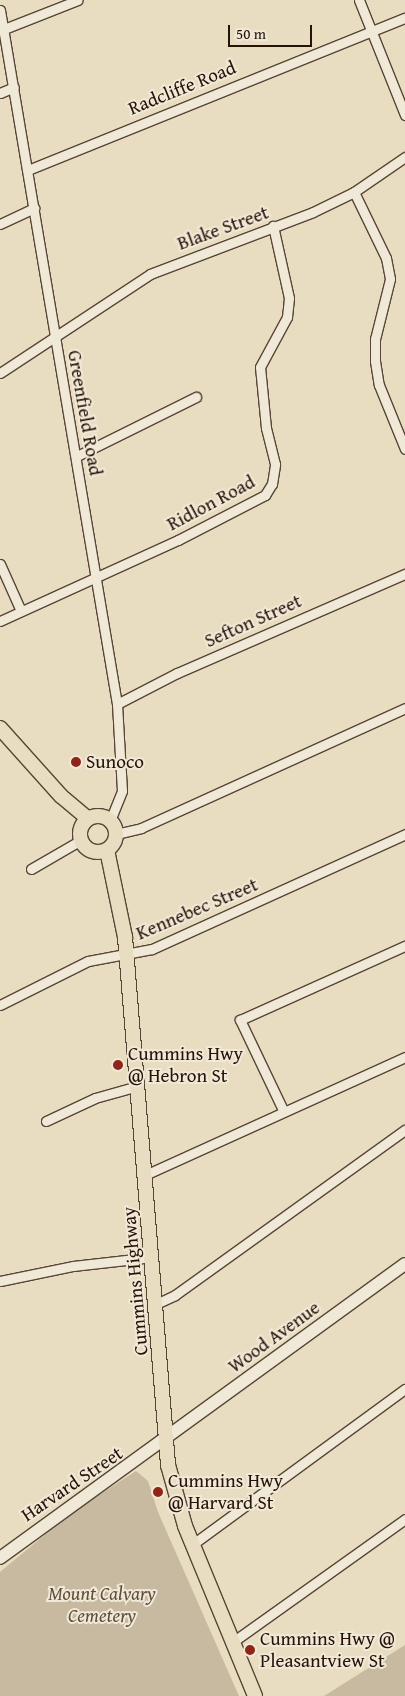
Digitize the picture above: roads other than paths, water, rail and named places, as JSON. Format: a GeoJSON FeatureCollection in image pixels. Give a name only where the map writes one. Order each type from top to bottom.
{"type":"FeatureCollection","features":[{"type":"Feature","properties":{"kind":"main road"},"geometry":{"type":"LineString","coordinates":[[0,728],[62,796],[88,819]]}},
{"type":"Feature","properties":{"kind":"main road"},"geometry":{"type":"LineString","coordinates":[[99,816],[110,820],[116,834],[115,842],[106,850],[89,850],[81,840],[81,829],[88,819],[99,816]]}},
{"type":"Feature","properties":{"kind":"main road","name":"Cummins Highway"},"geometry":{"type":"LineString","coordinates":[[106,850],[126,954],[156,1304],[165,1440],[174,1495],[255,1696]]}},
{"type":"Feature","properties":{"kind":"main road","name":"Wood Avenue"},"geometry":{"type":"LineString","coordinates":[[165,1440],[405,1264]]}},
{"type":"Feature","properties":{"kind":"main road","name":"Harvard Street"},"geometry":{"type":"LineString","coordinates":[[0,1558],[165,1440]]}},
{"type":"Feature","properties":{"kind":"street"},"geometry":{"type":"LineString","coordinates":[[4,29],[78,0]]}},
{"type":"Feature","properties":{"kind":"street"},"geometry":{"type":"LineString","coordinates":[[359,0],[405,115]]}},
{"type":"Feature","properties":{"kind":"street","name":"Greenfield Road"},"geometry":{"type":"LineString","coordinates":[[0,10],[76,456],[94,578],[117,704],[122,791],[110,820]]}},
{"type":"Feature","properties":{"kind":"street","name":"Radcliffe Road"},"geometry":{"type":"LineString","coordinates":[[28,170],[405,18]]}},
{"type":"Feature","properties":{"kind":"street"},"geometry":{"type":"LineString","coordinates":[[0,93],[14,87]]}},
{"type":"Feature","properties":{"kind":"street","name":"Blake Street"},"geometry":{"type":"LineString","coordinates":[[0,373],[150,274],[354,192],[405,157]]}},
{"type":"Feature","properties":{"kind":"street"},"geometry":{"type":"LineString","coordinates":[[354,192],[386,258],[390,279],[375,339],[375,361],[379,385],[405,449]]}},
{"type":"Feature","properties":{"kind":"street"},"geometry":{"type":"LineString","coordinates":[[0,224],[34,208]]}},
{"type":"Feature","properties":{"kind":"street","name":"Ridlon Road"},"geometry":{"type":"LineString","coordinates":[[0,621],[266,495],[272,484],[275,464],[266,428],[260,367],[287,317],[289,298],[273,226]]}},
{"type":"Feature","properties":{"kind":"street"},"geometry":{"type":"LineString","coordinates":[[76,456],[196,398]]}},
{"type":"Feature","properties":{"kind":"street"},"geometry":{"type":"LineString","coordinates":[[0,564],[21,611]]}},
{"type":"Feature","properties":{"kind":"street","name":"Sefton Street"},"geometry":{"type":"LineString","coordinates":[[117,704],[186,669],[405,574]]}},
{"type":"Feature","properties":{"kind":"street"},"geometry":{"type":"LineString","coordinates":[[116,834],[140,828],[405,708]]}},
{"type":"Feature","properties":{"kind":"street","name":"Kennebec Street"},"geometry":{"type":"LineString","coordinates":[[0,1005],[76,966],[152,949],[405,834]]}},
{"type":"Feature","properties":{"kind":"street"},"geometry":{"type":"LineString","coordinates":[[31,869],[81,840]]}},
{"type":"Feature","properties":{"kind":"street"},"geometry":{"type":"LineString","coordinates":[[283,1110],[240,1020],[405,946]]}},
{"type":"Feature","properties":{"kind":"street"},"geometry":{"type":"LineString","coordinates":[[145,1175],[283,1110],[405,1057]]}},
{"type":"Feature","properties":{"kind":"street"},"geometry":{"type":"LineString","coordinates":[[46,1121],[95,1098],[138,1086]]}},
{"type":"Feature","properties":{"kind":"street"},"geometry":{"type":"LineString","coordinates":[[156,1304],[175,1295],[405,1130]]}},
{"type":"Feature","properties":{"kind":"street"},"geometry":{"type":"LineString","coordinates":[[0,1281],[73,1266],[152,1258]]}},
{"type":"Feature","properties":{"kind":"street"},"geometry":{"type":"LineString","coordinates":[[193,1544],[405,1389]]}},
{"type":"Feature","properties":{"kind":"street"},"geometry":{"type":"LineString","coordinates":[[234,1641],[405,1519]]}},
{"type":"Feature","properties":{"kind":"place","name":"Sunoco"},"geometry":{"type":"Point","coordinates":[76,762]}},
{"type":"Feature","properties":{"kind":"place","name":"Cummins Hwy @ Hebron St"},"geometry":{"type":"Point","coordinates":[118,1065]}},
{"type":"Feature","properties":{"kind":"place","name":"Cummins Hwy @ Harvard St"},"geometry":{"type":"Point","coordinates":[158,1492]}},
{"type":"Feature","properties":{"kind":"place","name":"Cummins Hwy @ Pleasantview St"},"geometry":{"type":"Point","coordinates":[250,1650]}},
{"type":"Feature","properties":{"kind":"park label","name":"Mount Calvary Cemetery"},"geometry":{"type":"Point","coordinates":[102,1605]}}]}
